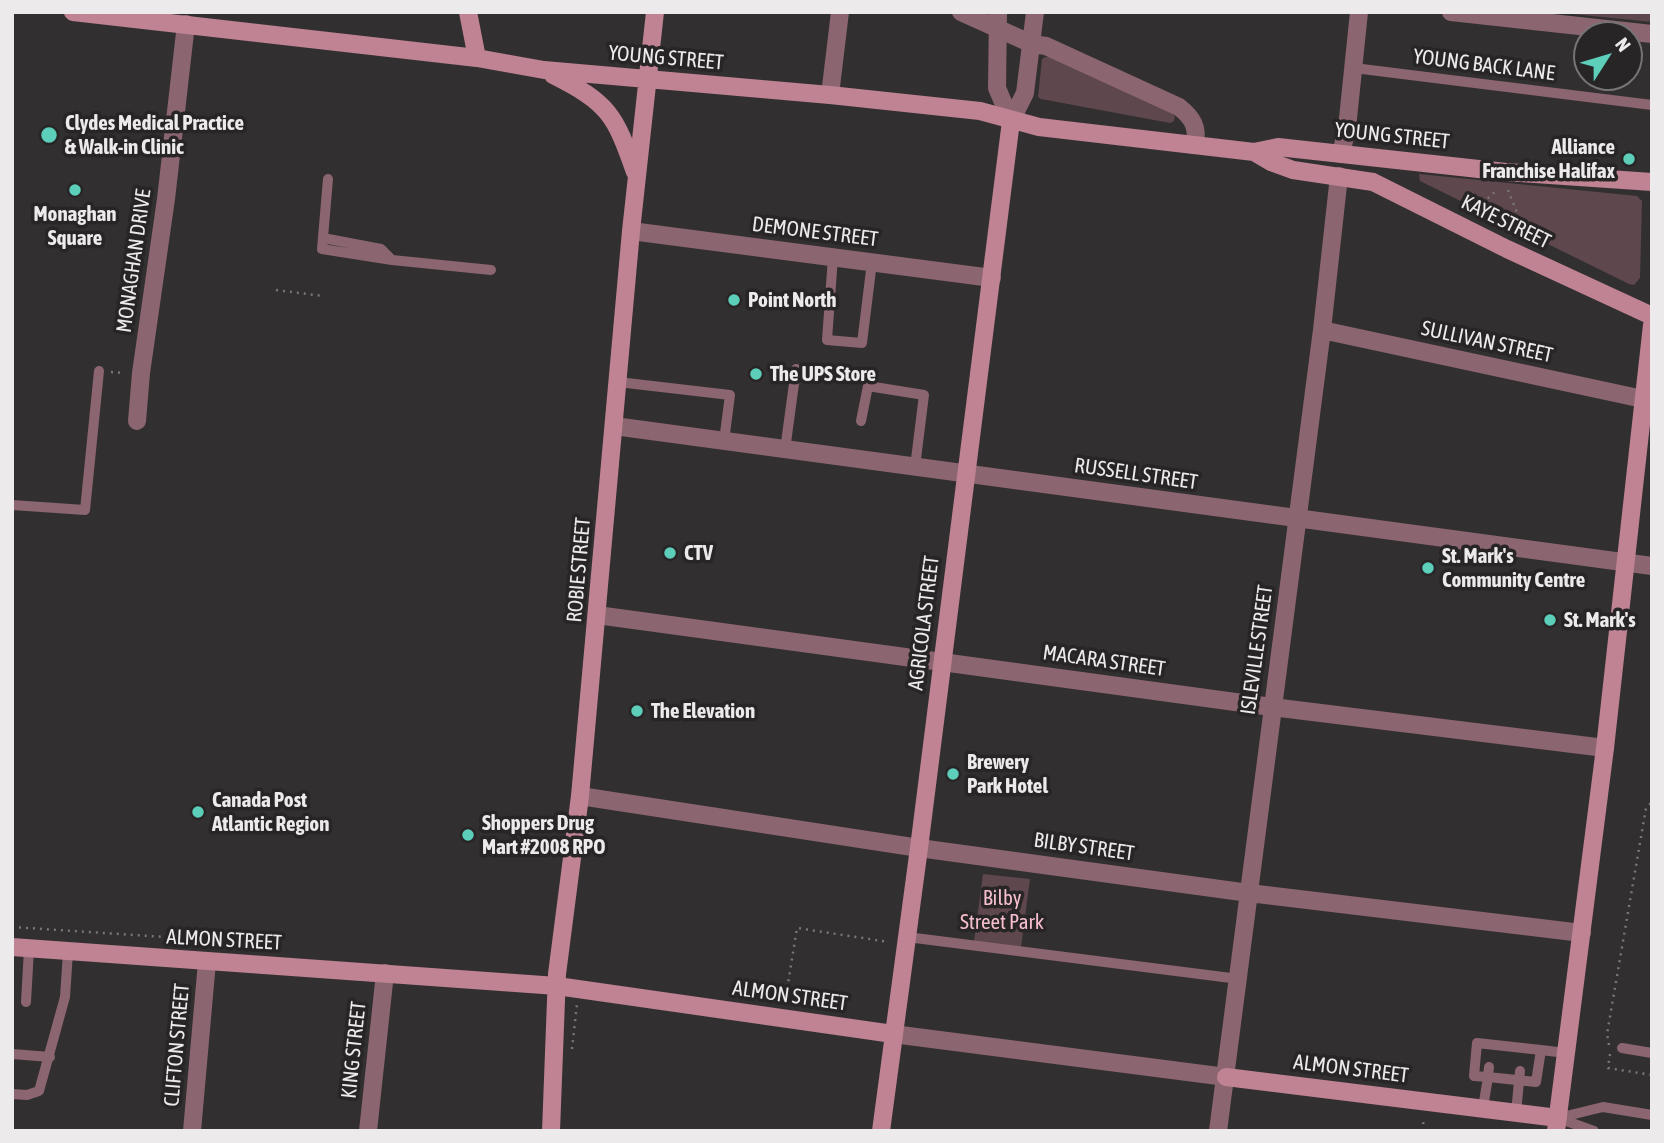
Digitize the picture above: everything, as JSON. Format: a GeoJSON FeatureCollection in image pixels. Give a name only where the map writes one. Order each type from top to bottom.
{"type":"FeatureCollection","features":[{"type":"Feature","properties":{"kind":"main road","name":"YOUNG STREET"},"geometry":{"type":"LineString","coordinates":[[73,12],[477,58],[544,70],[980,111],[1039,127],[1254,152],[1278,147],[1506,172],[1652,182]]}},
{"type":"Feature","properties":{"kind":"main road"},"geometry":{"type":"LineString","coordinates":[[468,12],[477,58]]}},
{"type":"Feature","properties":{"kind":"main road","name":"ROBIE STREET"},"geometry":{"type":"LineString","coordinates":[[551,1131],[557,986],[580,796],[631,231],[655,12]]}},
{"type":"Feature","properties":{"kind":"main road"},"geometry":{"type":"LineString","coordinates":[[544,70],[581,89],[599,102],[620,129],[638,180]]}},
{"type":"Feature","properties":{"kind":"main road","name":"AGRICOLA STREET"},"geometry":{"type":"LineString","coordinates":[[881,1131],[1011,121]]}},
{"type":"Feature","properties":{"kind":"main road","name":"YOUNG STREET"},"geometry":{"type":"LineString","coordinates":[[1254,152],[1293,170],[1339,176]]}},
{"type":"Feature","properties":{"kind":"main road","name":"KAYE STREET"},"geometry":{"type":"LineString","coordinates":[[1339,176],[1373,182],[1507,249],[1652,316]]}},
{"type":"Feature","properties":{"kind":"main road"},"geometry":{"type":"LineString","coordinates":[[1557,1124],[1605,748],[1652,325]]}},
{"type":"Feature","properties":{"kind":"main road","name":"ALMON STREET"},"geometry":{"type":"LineString","coordinates":[[21,948],[557,986],[893,1034]]}},
{"type":"Feature","properties":{"kind":"main road","name":"ALMON STREET"},"geometry":{"type":"LineString","coordinates":[[1226,1077],[1483,1108],[1557,1124]]}},
{"type":"Feature","properties":{"kind":"street"},"geometry":{"type":"LineString","coordinates":[[830,95],[840,12]]}},
{"type":"Feature","properties":{"kind":"street"},"geometry":{"type":"LineString","coordinates":[[961,12],[997,20],[1032,44],[1046,46],[1179,107],[1191,117],[1197,132],[1195,145]]}},
{"type":"Feature","properties":{"kind":"street","name":"AGRICOLA STREET"},"geometry":{"type":"LineString","coordinates":[[1011,121],[1025,93],[1035,12]]}},
{"type":"Feature","properties":{"kind":"street"},"geometry":{"type":"LineString","coordinates":[[1341,154],[1347,128],[1359,12]]}},
{"type":"Feature","properties":{"kind":"street"},"geometry":{"type":"LineString","coordinates":[[1451,12],[1652,34]]}},
{"type":"Feature","properties":{"kind":"street","name":"AGRICOLA STREET"},"geometry":{"type":"LineString","coordinates":[[997,20],[997,88],[1011,121]]}},
{"type":"Feature","properties":{"kind":"street","name":"MONAGHAN DRIVE"},"geometry":{"type":"LineString","coordinates":[[136,421],[186,24]]}},
{"type":"Feature","properties":{"kind":"street","name":"ISLEVILLE STREET"},"geometry":{"type":"LineString","coordinates":[[1218,1131],[1322,330],[1339,176]]}},
{"type":"Feature","properties":{"kind":"street","name":"DEMONE STREET"},"geometry":{"type":"LineString","coordinates":[[631,231],[992,278]]}},
{"type":"Feature","properties":{"kind":"street","name":"SULLIVAN STREET"},"geometry":{"type":"LineString","coordinates":[[1322,330],[1643,399]]}},
{"type":"Feature","properties":{"kind":"street","name":"RUSSELL STREET"},"geometry":{"type":"LineString","coordinates":[[614,426],[1652,566]]}},
{"type":"Feature","properties":{"kind":"street","name":"MACARA STREET"},"geometry":{"type":"LineString","coordinates":[[597,615],[1272,707],[1605,748]]}},
{"type":"Feature","properties":{"kind":"street","name":"BILBY STREET"},"geometry":{"type":"LineString","coordinates":[[580,796],[919,848],[1249,893],[1582,933]]}},
{"type":"Feature","properties":{"kind":"street","name":"CLIFTON STREET"},"geometry":{"type":"LineString","coordinates":[[192,1131],[206,962]]}},
{"type":"Feature","properties":{"kind":"street","name":"KING STREET"},"geometry":{"type":"LineString","coordinates":[[368,1131],[385,973]]}},
{"type":"Feature","properties":{"kind":"street","name":"ALMON STREET"},"geometry":{"type":"LineString","coordinates":[[893,1034],[1226,1077]]}},
{"type":"Feature","properties":{"kind":"lane","name":"YOUNG BACK LANE"},"geometry":{"type":"LineString","coordinates":[[1354,68],[1652,105]]}},
{"type":"Feature","properties":{"kind":"lane"},"geometry":{"type":"LineString","coordinates":[[328,179],[323,238],[381,249],[392,260],[491,270]]}},
{"type":"Feature","properties":{"kind":"lane"},"geometry":{"type":"LineString","coordinates":[[833,257],[827,340],[863,344],[872,262]]}},
{"type":"Feature","properties":{"kind":"lane"},"geometry":{"type":"LineString","coordinates":[[785,450],[796,369]]}},
{"type":"Feature","properties":{"kind":"lane"},"geometry":{"type":"LineString","coordinates":[[12,505],[85,510],[99,371]]}},
{"type":"Feature","properties":{"kind":"lane"},"geometry":{"type":"LineString","coordinates":[[618,382],[730,395],[724,441]]}},
{"type":"Feature","properties":{"kind":"lane"},"geometry":{"type":"LineString","coordinates":[[861,421],[868,386],[924,395],[915,467]]}},
{"type":"Feature","properties":{"kind":"lane"},"geometry":{"type":"LineString","coordinates":[[906,941],[1239,979]]}},
{"type":"Feature","properties":{"kind":"lane"},"geometry":{"type":"LineString","coordinates":[[21,948],[26,1002]]}},
{"type":"Feature","properties":{"kind":"lane"},"geometry":{"type":"LineString","coordinates":[[12,1094],[27,1095],[39,1091],[65,997],[68,952]]}},
{"type":"Feature","properties":{"kind":"lane"},"geometry":{"type":"LineString","coordinates":[[1541,1050],[1536,1082],[1520,1076],[1489,1072],[1474,1076],[1478,1043],[1492,1049],[1523,1053],[1541,1050],[1566,1053]]}},
{"type":"Feature","properties":{"kind":"lane"},"geometry":{"type":"LineString","coordinates":[[1622,1048],[1652,1053]]}},
{"type":"Feature","properties":{"kind":"lane"},"geometry":{"type":"LineString","coordinates":[[12,1054],[50,1057]]}},
{"type":"Feature","properties":{"kind":"lane"},"geometry":{"type":"LineString","coordinates":[[1483,1108],[1489,1072]]}},
{"type":"Feature","properties":{"kind":"lane"},"geometry":{"type":"LineString","coordinates":[[1516,1113],[1520,1076]]}},
{"type":"Feature","properties":{"kind":"lane"},"geometry":{"type":"LineString","coordinates":[[1557,1124],[1603,1107],[1652,1115]]}},
{"type":"Feature","properties":{"kind":"lane"},"geometry":{"type":"LineString","coordinates":[[1557,1124],[1594,1131]]}},
{"type":"Feature","properties":{"kind":"path"},"geometry":{"type":"LineString","coordinates":[[1480,209],[1494,191],[1504,188],[1511,195],[1525,233]]}},
{"type":"Feature","properties":{"kind":"path"},"geometry":{"type":"LineString","coordinates":[[276,290],[323,296]]}},
{"type":"Feature","properties":{"kind":"path"},"geometry":{"type":"LineString","coordinates":[[1652,802],[1646,808],[1607,1034],[1611,1057],[1608,1068],[1652,1075]]}},
{"type":"Feature","properties":{"kind":"path"},"geometry":{"type":"LineString","coordinates":[[12,928],[180,938],[186,943]]}},
{"type":"Feature","properties":{"kind":"path"},"geometry":{"type":"LineString","coordinates":[[783,1017],[797,928],[906,941]]}},
{"type":"Feature","properties":{"kind":"green space"},"geometry":{"type":"Polygon","coordinates":[[[1553,12],[1652,12],[1652,22],[1553,12]]]}},
{"type":"Feature","properties":{"kind":"green space"},"geometry":{"type":"Polygon","coordinates":[[[1045,57],[1170,111],[1175,116],[1174,121],[1170,123],[1041,99],[1038,97],[1042,59],[1045,57]]]}},
{"type":"Feature","properties":{"kind":"green space"},"geometry":{"type":"Polygon","coordinates":[[[1419,174],[1637,196],[1642,201],[1640,278],[1634,285],[1629,284],[1420,181],[1419,174]]]}},
{"type":"Feature","properties":{"kind":"green space","name":"Bilby Street Park"},"geometry":{"type":"Polygon","coordinates":[[[983,874],[1030,879],[1021,947],[974,942],[983,874]]]}},
{"type":"Feature","properties":{"kind":"place","name":"Clydes Medical Practice & Walk-in Clinic"},"geometry":{"type":"Point","coordinates":[49,135]}},
{"type":"Feature","properties":{"kind":"place","name":"Alliance Franchise Halifax"},"geometry":{"type":"Point","coordinates":[1629,159]}},
{"type":"Feature","properties":{"kind":"place","name":"Monaghan Square"},"geometry":{"type":"Point","coordinates":[75,190]}},
{"type":"Feature","properties":{"kind":"place","name":"Point North"},"geometry":{"type":"Point","coordinates":[734,300]}},
{"type":"Feature","properties":{"kind":"place","name":"The UPS Store"},"geometry":{"type":"Point","coordinates":[756,374]}},
{"type":"Feature","properties":{"kind":"place","name":"CTV"},"geometry":{"type":"Point","coordinates":[670,553]}},
{"type":"Feature","properties":{"kind":"place","name":"St. Mark's Community Centre"},"geometry":{"type":"Point","coordinates":[1428,568]}},
{"type":"Feature","properties":{"kind":"place","name":"St. Mark's"},"geometry":{"type":"Point","coordinates":[1550,620]}},
{"type":"Feature","properties":{"kind":"place","name":"The Elevation"},"geometry":{"type":"Point","coordinates":[637,711]}},
{"type":"Feature","properties":{"kind":"place","name":"Brewery Park Hotel"},"geometry":{"type":"Point","coordinates":[953,774]}},
{"type":"Feature","properties":{"kind":"place","name":"Canada Post Atlantic Region"},"geometry":{"type":"Point","coordinates":[198,812]}},
{"type":"Feature","properties":{"kind":"place","name":"Shoppers Drug Mart #2008 RPO"},"geometry":{"type":"Point","coordinates":[468,835]}}]}
